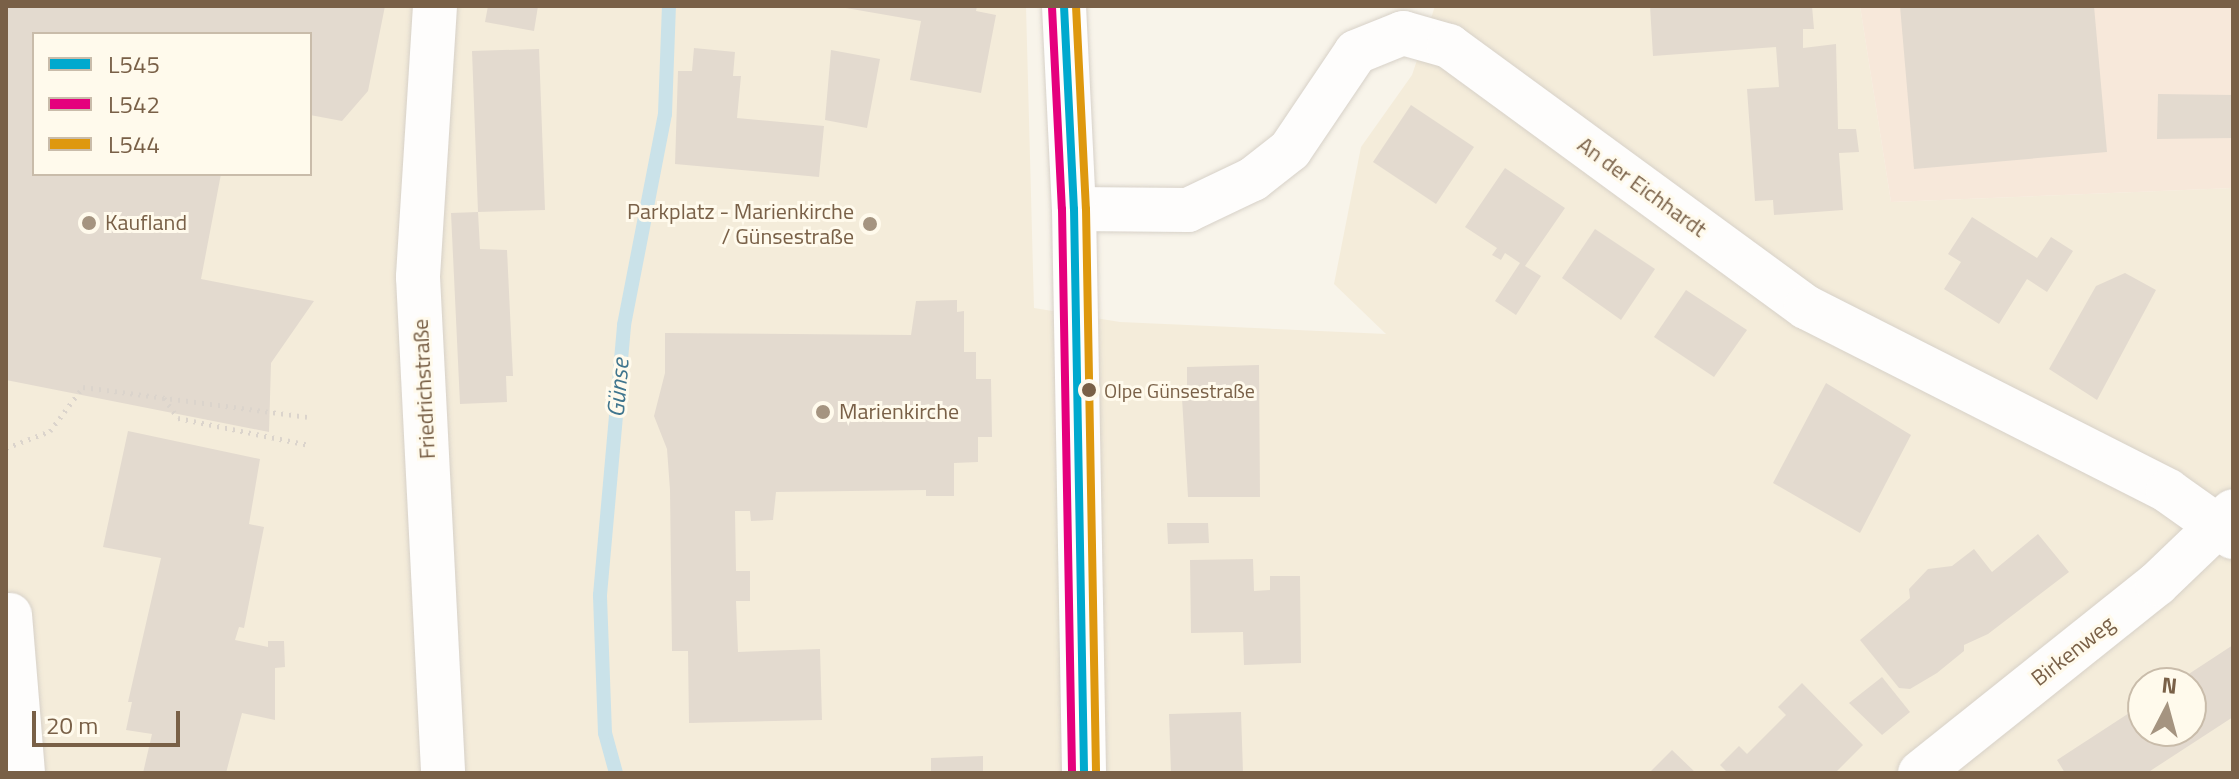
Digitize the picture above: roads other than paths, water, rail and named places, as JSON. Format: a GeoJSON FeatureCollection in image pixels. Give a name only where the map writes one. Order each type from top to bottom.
{"type":"FeatureCollection","features":[{"type":"Feature","properties":{"kind":"street","name":"Friedrichstraße"},"geometry":{"type":"LineString","coordinates":[[435,6],[418,277],[443,773]]}},
{"type":"Feature","properties":{"kind":"street"},"geometry":{"type":"LineString","coordinates":[[1064,6],[1074,209],[1084,773]]}},
{"type":"Feature","properties":{"kind":"street","name":"An der Eichhardt"},"geometry":{"type":"LineString","coordinates":[[1074,209],[1188,210],[1253,179],[1290,150],[1356,52],[1403,33],[1414,36],[1449,46],[1806,307],[2229,525]]}},
{"type":"Feature","properties":{"kind":"street","name":"Birkenweg"},"geometry":{"type":"LineString","coordinates":[[1920,773],[2229,525]]}},
{"type":"Feature","properties":{"kind":"street"},"geometry":{"type":"LineString","coordinates":[[10,615],[23,773]]}},
{"type":"Feature","properties":{"kind":"waterway","name":"Günse"},"geometry":{"type":"LineString","coordinates":[[616,773],[605,733],[600,595],[624,325],[665,114],[669,6]]}},
{"type":"Feature","properties":{"kind":"place","name":"Kaufland"},"geometry":{"type":"Point","coordinates":[89,223]}},
{"type":"Feature","properties":{"kind":"place","name":"Parkplatz - Marienkirche / Günsestraße"},"geometry":{"type":"Point","coordinates":[870,224]}},
{"type":"Feature","properties":{"kind":"place","name":"Olpe Günsestraße"},"geometry":{"type":"Point","coordinates":[1089,390]}},
{"type":"Feature","properties":{"kind":"place","name":"Marienkirche"},"geometry":{"type":"Point","coordinates":[823,412]}}]}
